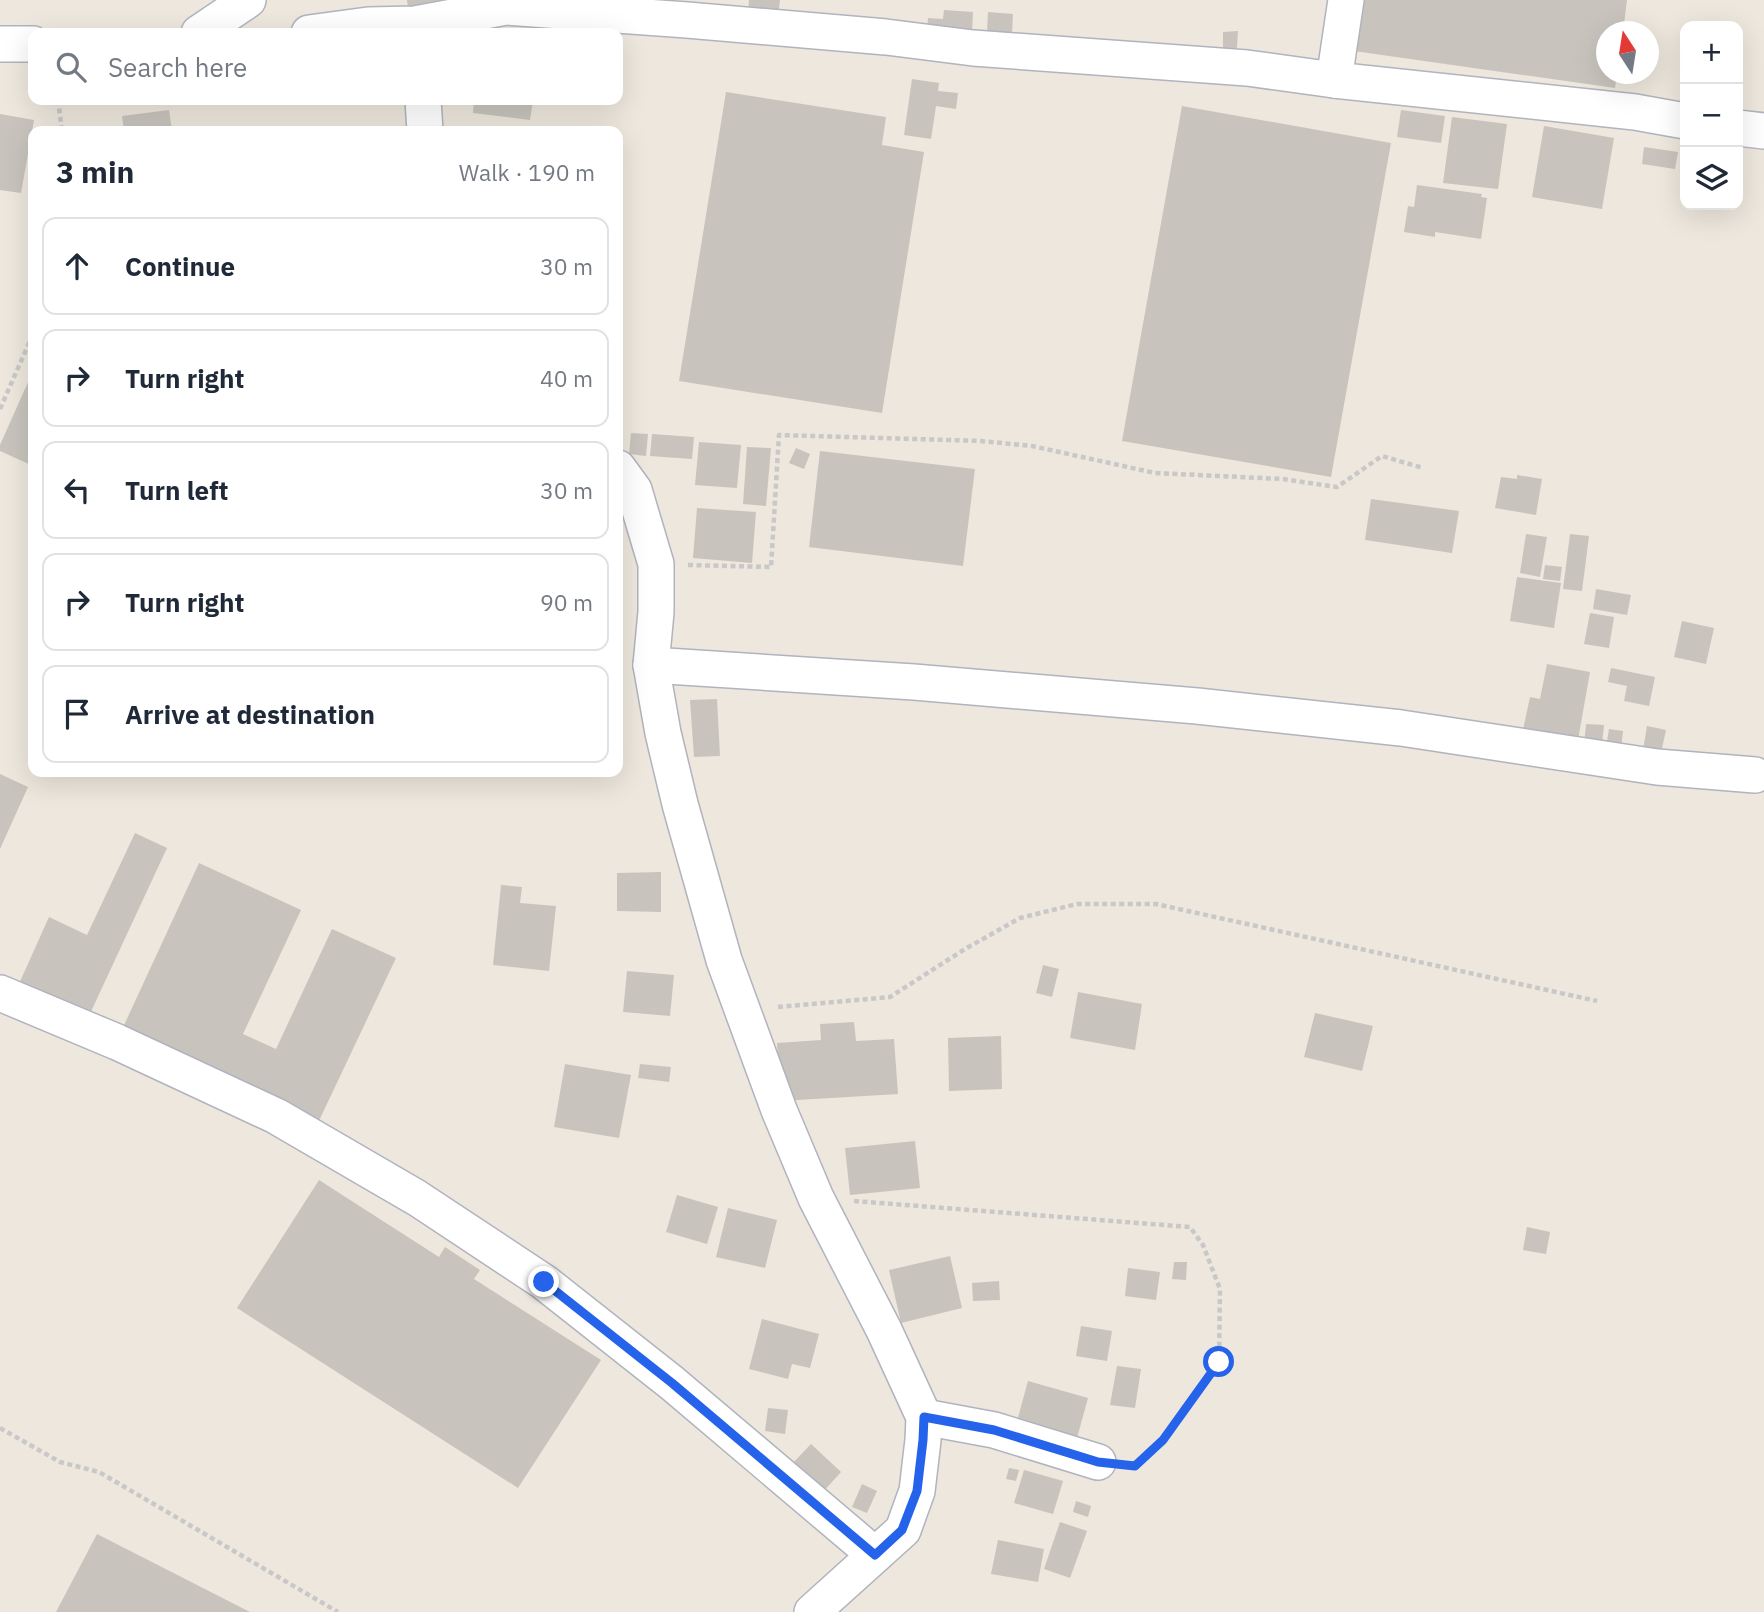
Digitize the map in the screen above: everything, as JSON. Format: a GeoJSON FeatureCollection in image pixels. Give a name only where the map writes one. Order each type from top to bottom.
{"type":"FeatureCollection","features":[{"type":"Feature","properties":{"kind":"street"},"geometry":{"type":"LineString","coordinates":[[206,28],[248,0]]}},
{"type":"Feature","properties":{"kind":"street"},"geometry":{"type":"LineString","coordinates":[[1334,80],[1346,0]]}},
{"type":"Feature","properties":{"kind":"street"},"geometry":{"type":"LineString","coordinates":[[420,28],[506,7],[687,20],[873,36],[974,48],[1247,68],[1622,111],[1680,120]]}},
{"type":"Feature","properties":{"kind":"street"},"geometry":{"type":"LineString","coordinates":[[346,28],[368,25],[404,28]]}},
{"type":"Feature","properties":{"kind":"street"},"geometry":{"type":"LineString","coordinates":[[0,44],[28,44]]}},
{"type":"Feature","properties":{"kind":"street"},"geometry":{"type":"LineString","coordinates":[[423,105],[425,126]]}},
{"type":"Feature","properties":{"kind":"street"},"geometry":{"type":"LineString","coordinates":[[1743,129],[1764,131]]}},
{"type":"Feature","properties":{"kind":"street"},"geometry":{"type":"LineString","coordinates":[[623,475],[634,490],[656,564],[656,612],[651,665],[663,733],[680,804],[724,960],[779,1110],[816,1198],[884,1330],[924,1417],[917,1491],[902,1530],[812,1612]]}},
{"type":"Feature","properties":{"kind":"street"},"geometry":{"type":"LineString","coordinates":[[651,665],[914,682],[1197,706],[1401,728],[1657,766],[1755,775]]}},
{"type":"Feature","properties":{"kind":"street"},"geometry":{"type":"LineString","coordinates":[[0,993],[117,1042],[276,1115],[417,1198],[544,1282],[672,1383],[875,1555]]}},
{"type":"Feature","properties":{"kind":"street"},"geometry":{"type":"LineString","coordinates":[[924,1417],[994,1430],[1098,1462]]}},
{"type":"Feature","properties":{"kind":"path"},"geometry":{"type":"LineString","coordinates":[[59,105],[61,126]]}},
{"type":"Feature","properties":{"kind":"path"},"geometry":{"type":"LineString","coordinates":[[0,409],[28,345]]}},
{"type":"Feature","properties":{"kind":"path"},"geometry":{"type":"LineString","coordinates":[[656,564],[771,567],[779,435],[981,441],[1032,446],[1154,473],[1283,479],[1337,487],[1382,456],[1423,468]]}},
{"type":"Feature","properties":{"kind":"path"},"geometry":{"type":"LineString","coordinates":[[742,1010],[890,997],[1020,918],[1077,904],[1156,904],[1597,1001]]}},
{"type":"Feature","properties":{"kind":"path"},"geometry":{"type":"LineString","coordinates":[[816,1198],[1190,1227],[1203,1245],[1220,1289],[1219,1362],[1163,1440],[1135,1466],[1098,1462]]}},
{"type":"Feature","properties":{"kind":"path"},"geometry":{"type":"LineString","coordinates":[[0,1427],[60,1462],[99,1472],[338,1612]]}},
{"type":"Feature","properties":{"kind":"building"},"geometry":{"type":"Polygon","coordinates":[[[407,0],[444,0],[444,3],[408,8],[407,0]]]}},
{"type":"Feature","properties":{"kind":"building"},"geometry":{"type":"Polygon","coordinates":[[[749,0],[780,0],[778,16],[748,13],[749,0]]]}},
{"type":"Feature","properties":{"kind":"building"},"geometry":{"type":"Polygon","coordinates":[[[1354,0],[1627,0],[1624,21],[1596,21],[1596,84],[1616,84],[1615,88],[1347,50],[1354,0]]]}},
{"type":"Feature","properties":{"kind":"building"},"geometry":{"type":"Polygon","coordinates":[[[944,10],[973,12],[972,32],[927,29],[928,18],[943,19],[944,10]]]}},
{"type":"Feature","properties":{"kind":"building"},"geometry":{"type":"Polygon","coordinates":[[[988,12],[1013,14],[1012,34],[987,32],[988,12]]]}},
{"type":"Feature","properties":{"kind":"building"},"geometry":{"type":"Polygon","coordinates":[[[1238,31],[1237,48],[1223,48],[1223,32],[1238,31]]]}},
{"type":"Feature","properties":{"kind":"building"},"geometry":{"type":"Polygon","coordinates":[[[912,79],[939,83],[938,91],[958,93],[956,109],[936,106],[931,139],[904,135],[912,79]]]}},
{"type":"Feature","properties":{"kind":"building"},"geometry":{"type":"Polygon","coordinates":[[[726,92],[886,117],[882,145],[924,152],[882,413],[679,381],[726,92]]]}},
{"type":"Feature","properties":{"kind":"building"},"geometry":{"type":"Polygon","coordinates":[[[474,105],[532,105],[530,120],[473,113],[474,105]]]}},
{"type":"Feature","properties":{"kind":"building"},"geometry":{"type":"Polygon","coordinates":[[[1182,106],[1391,143],[1331,477],[1122,441],[1182,106]]]}},
{"type":"Feature","properties":{"kind":"building"},"geometry":{"type":"Polygon","coordinates":[[[169,110],[171,126],[123,126],[122,116],[169,110]]]}},
{"type":"Feature","properties":{"kind":"building"},"geometry":{"type":"Polygon","coordinates":[[[1401,110],[1445,116],[1441,143],[1397,137],[1401,110]]]}},
{"type":"Feature","properties":{"kind":"building"},"geometry":{"type":"Polygon","coordinates":[[[0,114],[34,120],[33,126],[28,126],[28,154],[21,193],[0,190],[0,114]]]}},
{"type":"Feature","properties":{"kind":"building"},"geometry":{"type":"Polygon","coordinates":[[[1452,117],[1507,124],[1498,189],[1443,183],[1452,117]]]}},
{"type":"Feature","properties":{"kind":"building"},"geometry":{"type":"Polygon","coordinates":[[[1544,126],[1614,138],[1602,209],[1532,197],[1544,126]]]}},
{"type":"Feature","properties":{"kind":"building"},"geometry":{"type":"Polygon","coordinates":[[[1644,147],[1678,152],[1675,169],[1642,164],[1644,147]]]}},
{"type":"Feature","properties":{"kind":"building"},"geometry":{"type":"Polygon","coordinates":[[[1417,185],[1482,194],[1481,197],[1487,198],[1481,239],[1435,232],[1435,237],[1404,232],[1408,206],[1414,207],[1417,185]]]}},
{"type":"Feature","properties":{"kind":"building"},"geometry":{"type":"Polygon","coordinates":[[[28,382],[28,464],[0,451],[0,445],[28,382]]]}},
{"type":"Feature","properties":{"kind":"building"},"geometry":{"type":"Polygon","coordinates":[[[631,433],[648,434],[646,456],[629,454],[631,433]]]}},
{"type":"Feature","properties":{"kind":"building"},"geometry":{"type":"Polygon","coordinates":[[[652,434],[694,437],[692,459],[650,456],[652,434]]]}},
{"type":"Feature","properties":{"kind":"building"},"geometry":{"type":"Polygon","coordinates":[[[699,442],[741,445],[737,488],[695,485],[699,442]]]}},
{"type":"Feature","properties":{"kind":"building"},"geometry":{"type":"Polygon","coordinates":[[[747,447],[771,448],[766,506],[743,504],[747,447]]]}},
{"type":"Feature","properties":{"kind":"building"},"geometry":{"type":"Polygon","coordinates":[[[796,448],[810,454],[804,469],[789,463],[796,448]]]}},
{"type":"Feature","properties":{"kind":"building"},"geometry":{"type":"Polygon","coordinates":[[[820,451],[975,469],[963,566],[809,547],[820,451]]]}},
{"type":"Feature","properties":{"kind":"building"},"geometry":{"type":"Polygon","coordinates":[[[1517,475],[1542,479],[1536,515],[1495,508],[1501,477],[1517,479],[1517,475]]]}},
{"type":"Feature","properties":{"kind":"building"},"geometry":{"type":"Polygon","coordinates":[[[1371,499],[1459,511],[1452,553],[1365,540],[1371,499]]]}},
{"type":"Feature","properties":{"kind":"building"},"geometry":{"type":"Polygon","coordinates":[[[697,508],[756,512],[752,563],[693,558],[697,508]]]}},
{"type":"Feature","properties":{"kind":"building"},"geometry":{"type":"Polygon","coordinates":[[[1526,534],[1547,537],[1540,577],[1520,573],[1526,534]]]}},
{"type":"Feature","properties":{"kind":"building"},"geometry":{"type":"Polygon","coordinates":[[[1570,534],[1589,536],[1582,591],[1563,589],[1570,534]]]}},
{"type":"Feature","properties":{"kind":"building"},"geometry":{"type":"Polygon","coordinates":[[[1545,565],[1562,567],[1560,581],[1543,579],[1545,565]]]}},
{"type":"Feature","properties":{"kind":"building"},"geometry":{"type":"Polygon","coordinates":[[[1517,577],[1561,583],[1554,628],[1510,621],[1517,577]]]}},
{"type":"Feature","properties":{"kind":"building"},"geometry":{"type":"Polygon","coordinates":[[[1596,589],[1631,595],[1627,615],[1593,609],[1596,589]]]}},
{"type":"Feature","properties":{"kind":"building"},"geometry":{"type":"Polygon","coordinates":[[[1590,613],[1614,617],[1609,648],[1584,644],[1590,613]]]}},
{"type":"Feature","properties":{"kind":"building"},"geometry":{"type":"Polygon","coordinates":[[[1682,621],[1714,628],[1706,664],[1674,657],[1682,621]]]}},
{"type":"Feature","properties":{"kind":"building"},"geometry":{"type":"Polygon","coordinates":[[[1547,664],[1590,672],[1578,740],[1523,730],[1530,697],[1540,699],[1547,664]]]}},
{"type":"Feature","properties":{"kind":"building"},"geometry":{"type":"Polygon","coordinates":[[[1611,668],[1655,677],[1649,706],[1624,701],[1627,686],[1608,682],[1611,668]]]}},
{"type":"Feature","properties":{"kind":"building"},"geometry":{"type":"Polygon","coordinates":[[[717,699],[720,756],[694,757],[690,700],[717,699]]]}},
{"type":"Feature","properties":{"kind":"building"},"geometry":{"type":"Polygon","coordinates":[[[1586,724],[1604,725],[1602,745],[1584,744],[1586,724]]]}},
{"type":"Feature","properties":{"kind":"building"},"geometry":{"type":"Polygon","coordinates":[[[1647,726],[1666,730],[1661,753],[1643,750],[1647,726]]]}},
{"type":"Feature","properties":{"kind":"building"},"geometry":{"type":"Polygon","coordinates":[[[1609,729],[1623,731],[1621,749],[1606,747],[1609,729]]]}},
{"type":"Feature","properties":{"kind":"building"},"geometry":{"type":"Polygon","coordinates":[[[0,774],[28,787],[0,849],[0,774]]]}},
{"type":"Feature","properties":{"kind":"building"},"geometry":{"type":"Polygon","coordinates":[[[135,833],[167,848],[88,1018],[18,986],[49,917],[87,935],[135,833]]]}},
{"type":"Feature","properties":{"kind":"building"},"geometry":{"type":"Polygon","coordinates":[[[199,863],[301,910],[243,1034],[276,1049],[332,929],[396,958],[317,1125],[119,1036],[199,863]]]}},
{"type":"Feature","properties":{"kind":"building"},"geometry":{"type":"Polygon","coordinates":[[[661,872],[661,912],[617,911],[617,873],[661,872]]]}},
{"type":"Feature","properties":{"kind":"building"},"geometry":{"type":"Polygon","coordinates":[[[501,885],[522,887],[520,903],[556,906],[549,971],[493,965],[501,885]]]}},
{"type":"Feature","properties":{"kind":"building"},"geometry":{"type":"Polygon","coordinates":[[[1043,965],[1059,969],[1052,997],[1036,993],[1043,965]]]}},
{"type":"Feature","properties":{"kind":"building"},"geometry":{"type":"Polygon","coordinates":[[[627,971],[674,975],[670,1016],[623,1012],[627,971]]]}},
{"type":"Feature","properties":{"kind":"building"},"geometry":{"type":"Polygon","coordinates":[[[1078,992],[1142,1004],[1135,1050],[1070,1038],[1078,992]]]}},
{"type":"Feature","properties":{"kind":"building"},"geometry":{"type":"Polygon","coordinates":[[[1315,1013],[1373,1026],[1362,1071],[1304,1057],[1315,1013]]]}},
{"type":"Feature","properties":{"kind":"building"},"geometry":{"type":"Polygon","coordinates":[[[854,1022],[856,1041],[894,1039],[898,1094],[781,1101],[777,1043],[821,1040],[820,1024],[854,1022]]]}},
{"type":"Feature","properties":{"kind":"building"},"geometry":{"type":"Polygon","coordinates":[[[1001,1036],[1002,1089],[949,1091],[948,1038],[1001,1036]]]}},
{"type":"Feature","properties":{"kind":"building"},"geometry":{"type":"Polygon","coordinates":[[[565,1064],[631,1075],[619,1138],[554,1127],[565,1064]]]}},
{"type":"Feature","properties":{"kind":"building"},"geometry":{"type":"Polygon","coordinates":[[[640,1064],[671,1067],[669,1082],[638,1078],[640,1064]]]}},
{"type":"Feature","properties":{"kind":"building"},"geometry":{"type":"Polygon","coordinates":[[[915,1141],[920,1188],[850,1195],[845,1148],[915,1141]]]}},
{"type":"Feature","properties":{"kind":"building"},"geometry":{"type":"Polygon","coordinates":[[[319,1180],[439,1257],[445,1247],[480,1270],[474,1279],[601,1360],[518,1488],[237,1308],[319,1180]]]}},
{"type":"Feature","properties":{"kind":"building"},"geometry":{"type":"Polygon","coordinates":[[[677,1195],[718,1207],[707,1244],[666,1232],[677,1195]]]}},
{"type":"Feature","properties":{"kind":"building"},"geometry":{"type":"Polygon","coordinates":[[[728,1208],[777,1220],[765,1268],[716,1257],[728,1208]]]}},
{"type":"Feature","properties":{"kind":"building"},"geometry":{"type":"Polygon","coordinates":[[[1527,1227],[1550,1232],[1546,1254],[1523,1250],[1527,1227]]]}},
{"type":"Feature","properties":{"kind":"building"},"geometry":{"type":"Polygon","coordinates":[[[950,1256],[962,1308],[901,1323],[889,1270],[950,1256]]]}},
{"type":"Feature","properties":{"kind":"building"},"geometry":{"type":"Polygon","coordinates":[[[1174,1262],[1187,1262],[1186,1280],[1172,1279],[1174,1262]]]}},
{"type":"Feature","properties":{"kind":"building"},"geometry":{"type":"Polygon","coordinates":[[[1128,1268],[1160,1272],[1156,1300],[1125,1296],[1128,1268]]]}},
{"type":"Feature","properties":{"kind":"building"},"geometry":{"type":"Polygon","coordinates":[[[999,1281],[1000,1300],[973,1301],[972,1283],[999,1281]]]}},
{"type":"Feature","properties":{"kind":"building"},"geometry":{"type":"Polygon","coordinates":[[[762,1319],[819,1334],[810,1368],[792,1364],[788,1379],[749,1369],[762,1319]]]}},
{"type":"Feature","properties":{"kind":"building"},"geometry":{"type":"Polygon","coordinates":[[[1081,1326],[1112,1331],[1107,1361],[1076,1356],[1081,1326]]]}},
{"type":"Feature","properties":{"kind":"building"},"geometry":{"type":"Polygon","coordinates":[[[1117,1366],[1141,1369],[1135,1408],[1110,1405],[1117,1366]]]}},
{"type":"Feature","properties":{"kind":"building"},"geometry":{"type":"Polygon","coordinates":[[[1028,1381],[1088,1398],[1074,1449],[1014,1432],[1028,1381]]]}},
{"type":"Feature","properties":{"kind":"building"},"geometry":{"type":"Polygon","coordinates":[[[768,1408],[788,1410],[785,1434],[765,1431],[768,1408]]]}},
{"type":"Feature","properties":{"kind":"building"},"geometry":{"type":"Polygon","coordinates":[[[811,1444],[841,1472],[822,1493],[792,1464],[811,1444]]]}},
{"type":"Feature","properties":{"kind":"building"},"geometry":{"type":"Polygon","coordinates":[[[1009,1468],[1019,1470],[1016,1481],[1006,1479],[1009,1468]]]}},
{"type":"Feature","properties":{"kind":"building"},"geometry":{"type":"Polygon","coordinates":[[[1024,1470],[1063,1481],[1053,1514],[1014,1503],[1024,1470]]]}},
{"type":"Feature","properties":{"kind":"building"},"geometry":{"type":"Polygon","coordinates":[[[862,1484],[877,1491],[867,1513],[852,1507],[862,1484]]]}},
{"type":"Feature","properties":{"kind":"building"},"geometry":{"type":"Polygon","coordinates":[[[1076,1501],[1091,1506],[1088,1517],[1073,1512],[1076,1501]]]}},
{"type":"Feature","properties":{"kind":"building"},"geometry":{"type":"Polygon","coordinates":[[[1060,1522],[1087,1531],[1070,1578],[1044,1569],[1060,1522]]]}},
{"type":"Feature","properties":{"kind":"building"},"geometry":{"type":"Polygon","coordinates":[[[97,1534],[250,1612],[56,1612],[97,1534]]]}},
{"type":"Feature","properties":{"kind":"building"},"geometry":{"type":"Polygon","coordinates":[[[998,1540],[1044,1549],[1038,1582],[991,1574],[998,1540]]]}},
{"type":"Feature","properties":{"kind":"route"},"geometry":{"type":"LineString","coordinates":[[544,1282],[672,1383],[875,1555],[902,1530],[917,1491],[924,1417],[994,1430],[1098,1462],[1135,1466],[1163,1440],[1219,1362]]}}]}
